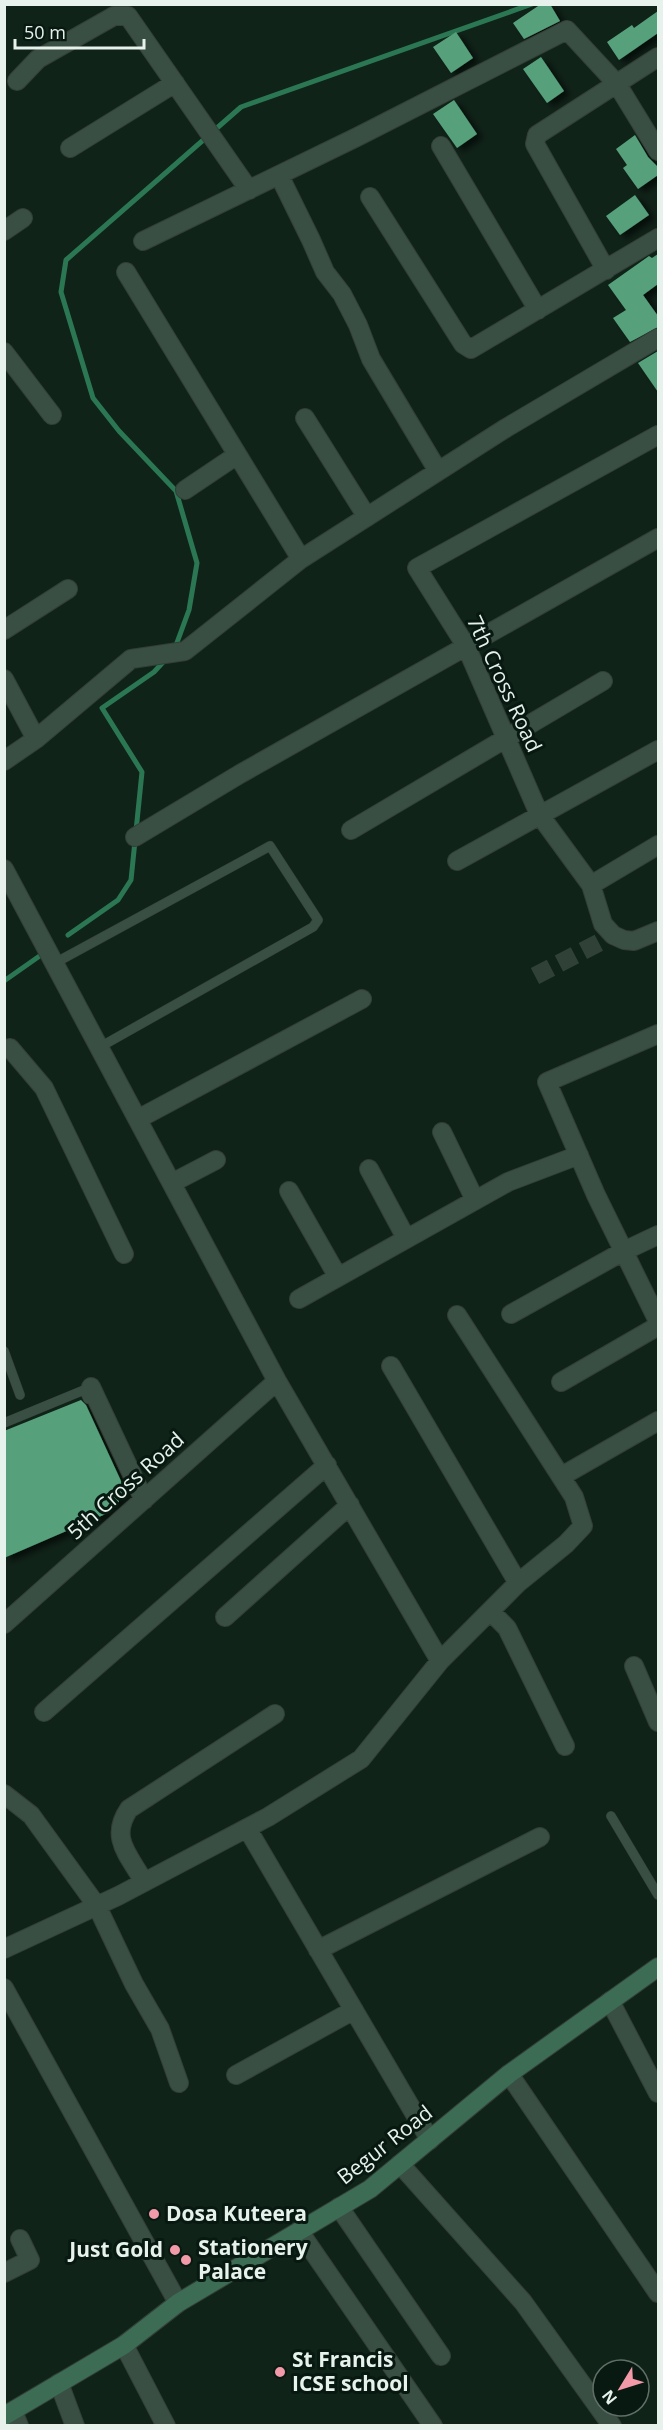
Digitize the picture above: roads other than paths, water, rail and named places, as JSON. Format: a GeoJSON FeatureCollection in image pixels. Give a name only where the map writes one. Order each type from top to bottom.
{"type":"FeatureCollection","features":[{"type":"Feature","properties":{"kind":"main road","name":"Begur Road"},"geometry":{"type":"LineString","coordinates":[[12,2418],[59,2383],[124,2345],[178,2303],[370,2189],[508,2074],[658,1967]]}},
{"type":"Feature","properties":{"kind":"street"},"geometry":{"type":"LineString","coordinates":[[16,81],[38,59],[114,16],[128,16],[249,190]]}},
{"type":"Feature","properties":{"kind":"street"},"geometry":{"type":"LineString","coordinates":[[143,241],[567,30],[616,84],[658,151]]}},
{"type":"Feature","properties":{"kind":"street"},"geometry":{"type":"LineString","coordinates":[[606,270],[534,139],[658,57]]}},
{"type":"Feature","properties":{"kind":"street"},"geometry":{"type":"LineString","coordinates":[[69,148],[175,83]]}},
{"type":"Feature","properties":{"kind":"street"},"geometry":{"type":"LineString","coordinates":[[441,146],[538,310]]}},
{"type":"Feature","properties":{"kind":"street"},"geometry":{"type":"LineString","coordinates":[[279,175],[324,272],[342,294],[358,325],[371,359],[438,471]]}},
{"type":"Feature","properties":{"kind":"street"},"geometry":{"type":"LineString","coordinates":[[370,197],[463,344],[471,349],[658,238]]}},
{"type":"Feature","properties":{"kind":"street"},"geometry":{"type":"LineString","coordinates":[[4,231],[22,218]]}},
{"type":"Feature","properties":{"kind":"street"},"geometry":{"type":"LineString","coordinates":[[126,272],[301,559]]}},
{"type":"Feature","properties":{"kind":"street"},"geometry":{"type":"LineString","coordinates":[[4,761],[36,739],[131,659],[185,651],[301,559],[438,471],[658,338]]}},
{"type":"Feature","properties":{"kind":"street"},"geometry":{"type":"LineString","coordinates":[[4,352],[52,415]]}},
{"type":"Feature","properties":{"kind":"street"},"geometry":{"type":"LineString","coordinates":[[305,418],[367,517]]}},
{"type":"Feature","properties":{"kind":"street","name":"7th Cross Road"},"geometry":{"type":"LineString","coordinates":[[658,435],[417,568],[466,646],[539,814],[591,885],[609,938],[634,941],[658,931]]}},
{"type":"Feature","properties":{"kind":"street"},"geometry":{"type":"LineString","coordinates":[[185,490],[237,454]]}},
{"type":"Feature","properties":{"kind":"street"},"geometry":{"type":"LineString","coordinates":[[135,837],[658,538]]}},
{"type":"Feature","properties":{"kind":"street"},"geometry":{"type":"LineString","coordinates":[[4,630],[68,589]]}},
{"type":"Feature","properties":{"kind":"street"},"geometry":{"type":"LineString","coordinates":[[4,679],[36,739]]}},
{"type":"Feature","properties":{"kind":"street"},"geometry":{"type":"LineString","coordinates":[[351,830],[603,681]]}},
{"type":"Feature","properties":{"kind":"street"},"geometry":{"type":"LineString","coordinates":[[457,861],[658,750]]}},
{"type":"Feature","properties":{"kind":"street"},"geometry":{"type":"LineString","coordinates":[[591,885],[658,845]]}},
{"type":"Feature","properties":{"kind":"street"},"geometry":{"type":"LineString","coordinates":[[4,868],[278,1380],[440,1661]]}},
{"type":"Feature","properties":{"kind":"street"},"geometry":{"type":"LineString","coordinates":[[138,1119],[363,999]]}},
{"type":"Feature","properties":{"kind":"street"},"geometry":{"type":"LineString","coordinates":[[658,1034],[547,1082],[596,1195],[658,1321]]}},
{"type":"Feature","properties":{"kind":"street"},"geometry":{"type":"LineString","coordinates":[[4,1067],[8,1064],[7,1045]]}},
{"type":"Feature","properties":{"kind":"street"},"geometry":{"type":"LineString","coordinates":[[7,1045],[44,1088],[124,1254]]}},
{"type":"Feature","properties":{"kind":"street"},"geometry":{"type":"LineString","coordinates":[[442,1132],[475,1200]]}},
{"type":"Feature","properties":{"kind":"street"},"geometry":{"type":"LineString","coordinates":[[299,1299],[508,1182],[579,1155]]}},
{"type":"Feature","properties":{"kind":"street"},"geometry":{"type":"LineString","coordinates":[[172,1183],[216,1160]]}},
{"type":"Feature","properties":{"kind":"street"},"geometry":{"type":"LineString","coordinates":[[369,1169],[406,1238]]}},
{"type":"Feature","properties":{"kind":"street"},"geometry":{"type":"LineString","coordinates":[[290,1191],[338,1277]]}},
{"type":"Feature","properties":{"kind":"street"},"geometry":{"type":"LineString","coordinates":[[511,1314],[624,1251],[658,1235]]}},
{"type":"Feature","properties":{"kind":"street"},"geometry":{"type":"LineString","coordinates":[[4,1949],[97,1906],[247,1828],[361,1759],[440,1661],[518,1583],[566,1544],[583,1526],[574,1497],[562,1476],[457,1315]]}},
{"type":"Feature","properties":{"kind":"street"},"geometry":{"type":"LineString","coordinates":[[561,1382],[658,1326]]}},
{"type":"Feature","properties":{"kind":"street"},"geometry":{"type":"LineString","coordinates":[[391,1366],[518,1583]]}},
{"type":"Feature","properties":{"kind":"street","name":"5th Cross Road"},"geometry":{"type":"LineString","coordinates":[[4,1624],[278,1380]]}},
{"type":"Feature","properties":{"kind":"street"},"geometry":{"type":"LineString","coordinates":[[91,1387],[99,1414],[115,1440],[144,1500]]}},
{"type":"Feature","properties":{"kind":"street"},"geometry":{"type":"LineString","coordinates":[[562,1476],[658,1421]]}},
{"type":"Feature","properties":{"kind":"street"},"geometry":{"type":"LineString","coordinates":[[44,1712],[327,1465]]}},
{"type":"Feature","properties":{"kind":"street"},"geometry":{"type":"LineString","coordinates":[[225,1617],[350,1505]]}},
{"type":"Feature","properties":{"kind":"street"},"geometry":{"type":"LineString","coordinates":[[490,1611],[507,1628],[565,1746]]}},
{"type":"Feature","properties":{"kind":"street"},"geometry":{"type":"LineString","coordinates":[[634,1666],[658,1722]]}},
{"type":"Feature","properties":{"kind":"street"},"geometry":{"type":"LineString","coordinates":[[144,1882],[119,1834],[122,1820],[129,1809],[275,1714]]}},
{"type":"Feature","properties":{"kind":"street"},"geometry":{"type":"LineString","coordinates":[[4,1794],[31,1815],[97,1906],[134,1984],[160,2029],[179,2083]]}},
{"type":"Feature","properties":{"kind":"street"},"geometry":{"type":"LineString","coordinates":[[247,1828],[430,2140]]}},
{"type":"Feature","properties":{"kind":"street"},"geometry":{"type":"LineString","coordinates":[[318,1950],[540,1837]]}},
{"type":"Feature","properties":{"kind":"street"},"geometry":{"type":"LineString","coordinates":[[4,1988],[178,2303]]}},
{"type":"Feature","properties":{"kind":"street"},"geometry":{"type":"LineString","coordinates":[[610,2001],[658,2093]]}},
{"type":"Feature","properties":{"kind":"street"},"geometry":{"type":"LineString","coordinates":[[236,2075],[354,2010]]}},
{"type":"Feature","properties":{"kind":"street"},"geometry":{"type":"LineString","coordinates":[[508,2074],[658,2293]]}},
{"type":"Feature","properties":{"kind":"street"},"geometry":{"type":"LineString","coordinates":[[400,2164],[523,2302],[554,2342],[612,2426]]}},
{"type":"Feature","properties":{"kind":"street"},"geometry":{"type":"LineString","coordinates":[[339,2207],[441,2356]]}},
{"type":"Feature","properties":{"kind":"street"},"geometry":{"type":"LineString","coordinates":[[299,2231],[433,2426]]}},
{"type":"Feature","properties":{"kind":"street"},"geometry":{"type":"LineString","coordinates":[[4,2273],[30,2260],[20,2239]]}},
{"type":"Feature","properties":{"kind":"street"},"geometry":{"type":"LineString","coordinates":[[124,2345],[166,2426]]}},
{"type":"Feature","properties":{"kind":"street"},"geometry":{"type":"LineString","coordinates":[[59,2383],[75,2426]]}},
{"type":"Feature","properties":{"kind":"lane"},"geometry":{"type":"LineString","coordinates":[[55,963],[270,846],[318,920],[313,927],[100,1047]]}},
{"type":"Feature","properties":{"kind":"lane"},"geometry":{"type":"LineString","coordinates":[[4,1351],[20,1395]]}},
{"type":"Feature","properties":{"kind":"lane"},"geometry":{"type":"LineString","coordinates":[[4,1423],[84,1389],[99,1414]]}},
{"type":"Feature","properties":{"kind":"lane"},"geometry":{"type":"LineString","coordinates":[[611,1816],[658,1895]]}},
{"type":"Feature","properties":{"kind":"waterway"},"geometry":{"type":"LineString","coordinates":[[175,648],[189,610],[197,563],[176,491],[119,431],[93,398],[61,292],[66,260],[241,107],[532,4]]}},
{"type":"Feature","properties":{"kind":"waterway"},"geometry":{"type":"LineString","coordinates":[[68,935],[118,900],[131,880],[142,772],[102,708],[154,672],[165,660]]}},
{"type":"Feature","properties":{"kind":"waterway"},"geometry":{"type":"LineString","coordinates":[[4,981],[41,955]]}},
{"type":"Feature","properties":{"kind":"tunnel"},"geometry":{"type":"LineString","coordinates":[[535,976],[604,940]]}},
{"type":"Feature","properties":{"kind":"place","name":"Dosa Kuteera"},"geometry":{"type":"Point","coordinates":[154,2214]}},
{"type":"Feature","properties":{"kind":"place","name":"Just Gold"},"geometry":{"type":"Point","coordinates":[175,2250]}},
{"type":"Feature","properties":{"kind":"place","name":"Stationery Palace"},"geometry":{"type":"Point","coordinates":[186,2260]}},
{"type":"Feature","properties":{"kind":"place","name":"St Francis ICSE school"},"geometry":{"type":"Point","coordinates":[280,2372]}}]}
